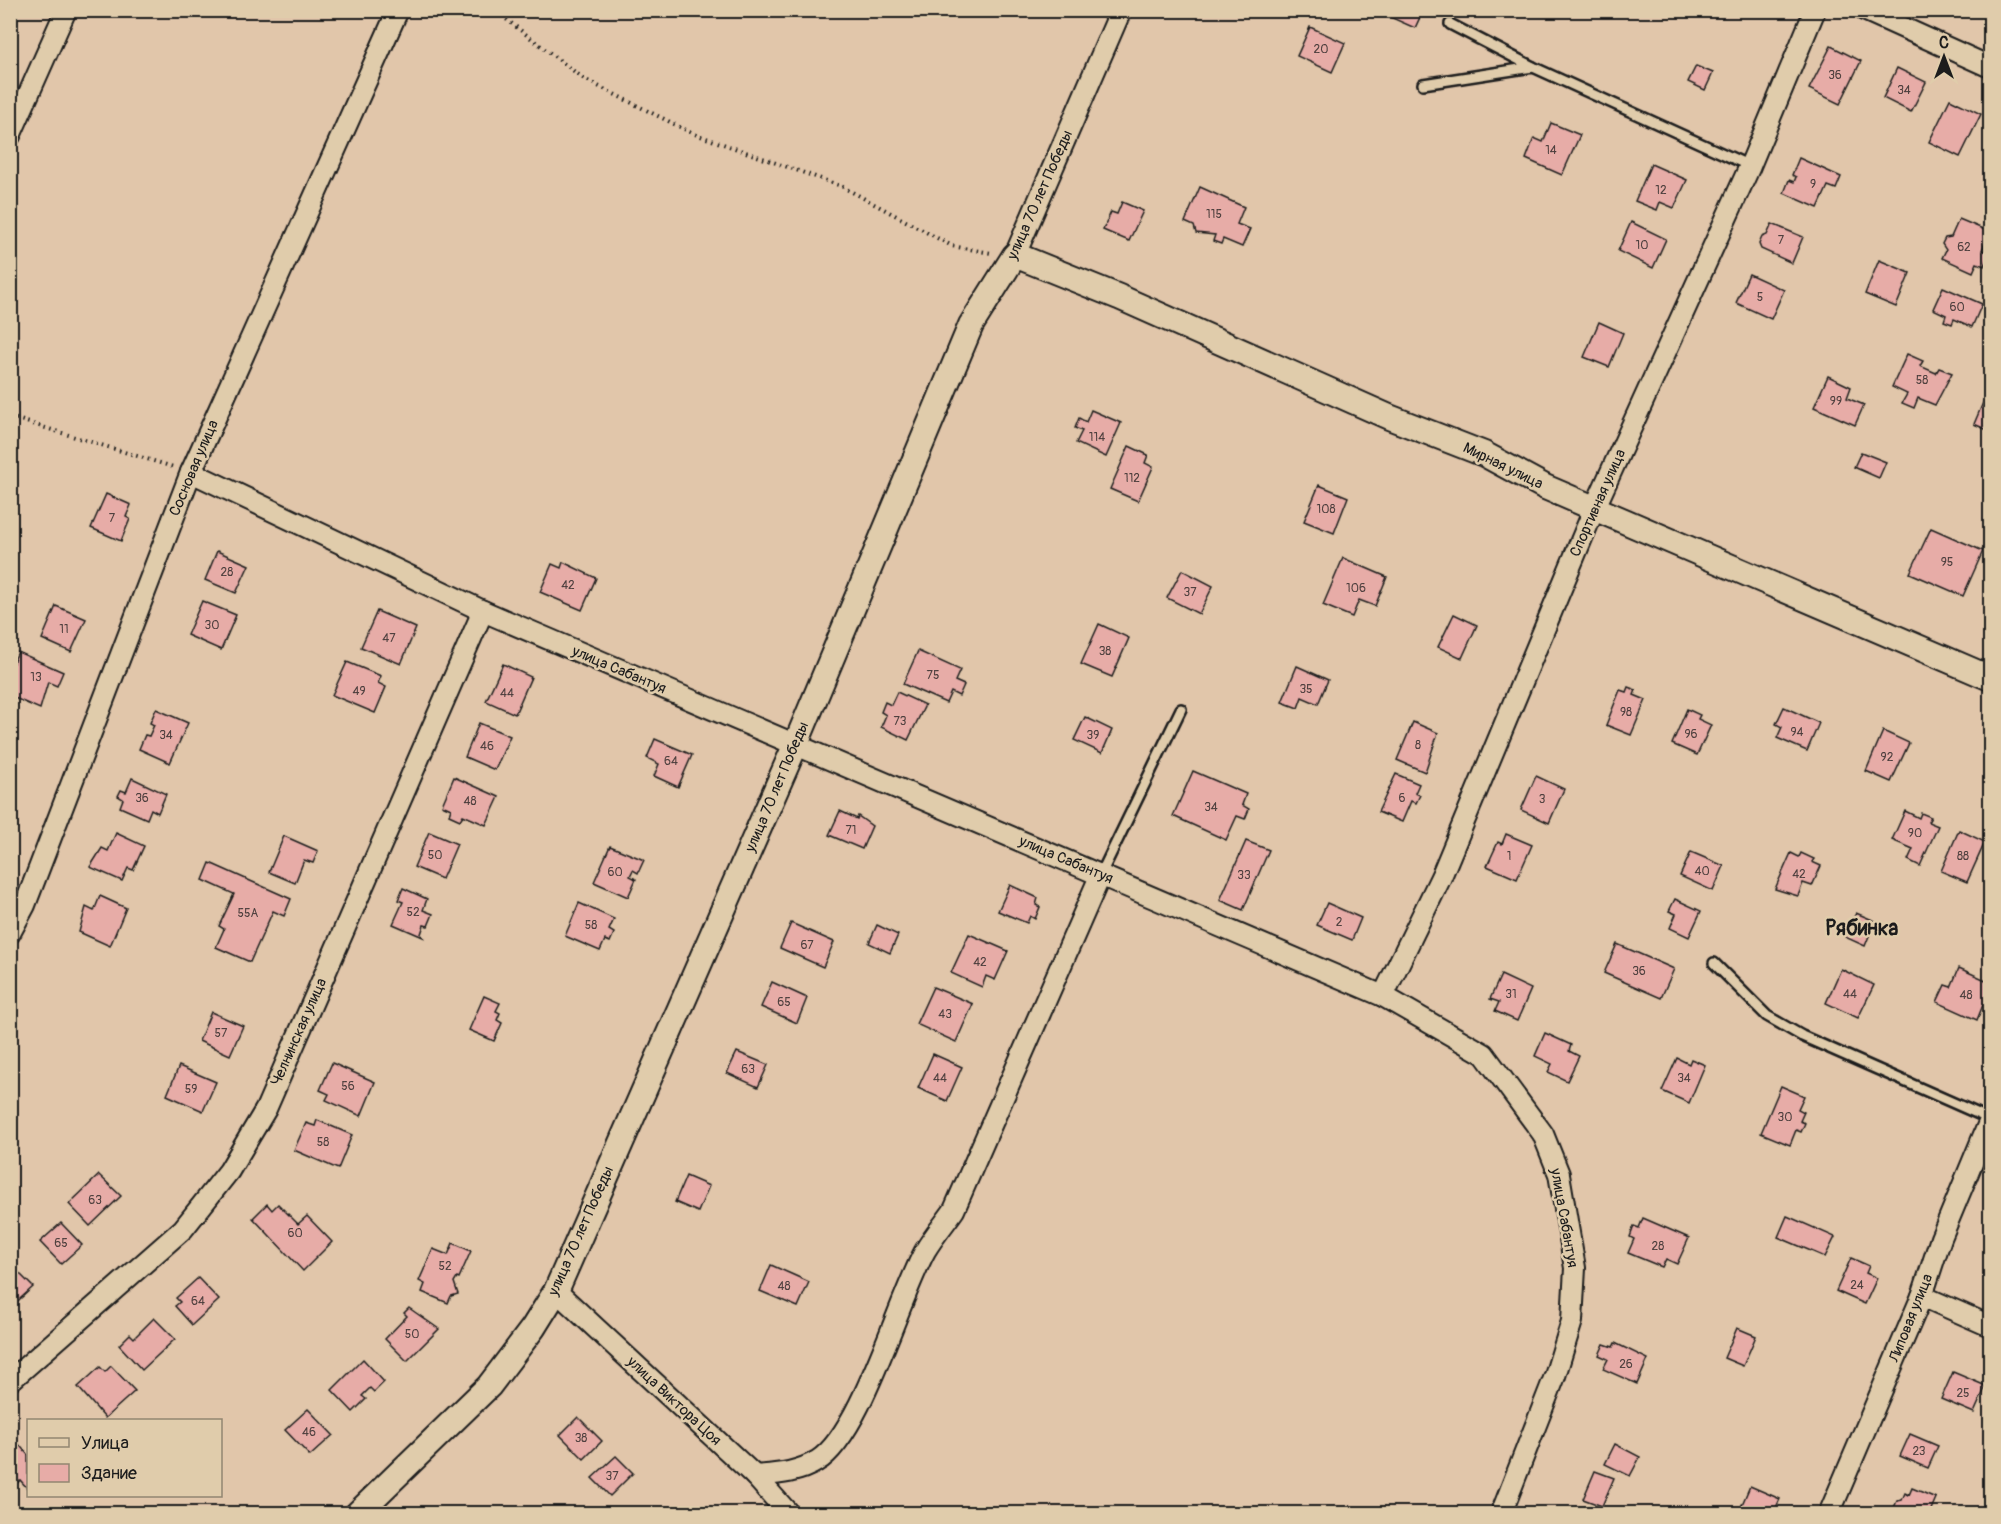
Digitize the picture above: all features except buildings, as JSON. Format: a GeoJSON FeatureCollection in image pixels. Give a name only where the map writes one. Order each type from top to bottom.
{"type":"FeatureCollection","features":[{"type":"Feature","properties":{"kind":"street"},"geometry":{"type":"LineString","coordinates":[[10,136],[66,10]]}},
{"type":"Feature","properties":{"kind":"street","name":"Сосновая улица"},"geometry":{"type":"LineString","coordinates":[[10,933],[30,894],[191,472],[398,10]]}},
{"type":"Feature","properties":{"kind":"street","name":"улица 70 лет Победы"},"geometry":{"type":"LineString","coordinates":[[357,1514],[489,1386],[533,1328],[556,1291],[795,746],[971,325],[1015,255],[1121,10]]}},
{"type":"Feature","properties":{"kind":"street","name":"Спортивная улица"},"geometry":{"type":"LineString","coordinates":[[1383,996],[1441,877],[1595,507],[1750,166],[1815,10]]}},
{"type":"Feature","properties":{"kind":"street"},"geometry":{"type":"LineString","coordinates":[[1864,10],[1990,67]]}},
{"type":"Feature","properties":{"kind":"street","name":"Мирная улица"},"geometry":{"type":"LineString","coordinates":[[1015,255],[1119,297],[1389,417],[1484,454],[1545,487],[1990,678]]}},
{"type":"Feature","properties":{"kind":"street","name":"улица Сабантуя"},"geometry":{"type":"LineString","coordinates":[[191,472],[483,611],[1383,996],[1484,1054],[1543,1134],[1559,1174],[1575,1268],[1572,1321],[1555,1376],[1501,1514]]}},
{"type":"Feature","properties":{"kind":"street","name":"Челнинская улица"},"geometry":{"type":"LineString","coordinates":[[10,1381],[183,1229],[229,1171],[266,1109],[483,611]]}},
{"type":"Feature","properties":{"kind":"street"},"geometry":{"type":"LineString","coordinates":[[755,1476],[791,1472],[818,1461],[836,1444],[854,1414],[925,1251],[954,1210],[1101,874]]}},
{"type":"Feature","properties":{"kind":"street","name":"Липовая улица"},"geometry":{"type":"LineString","coordinates":[[1829,1514],[1922,1296],[1941,1238],[1990,1120]]}},
{"type":"Feature","properties":{"kind":"street","name":"улица Виктора Цоя"},"geometry":{"type":"LineString","coordinates":[[556,1291],[755,1476],[789,1514]]}},
{"type":"Feature","properties":{"kind":"street"},"geometry":{"type":"LineString","coordinates":[[1922,1296],[1990,1326]]}},
{"type":"Feature","properties":{"kind":"lane"},"geometry":{"type":"LineString","coordinates":[[1450,24],[1533,67],[1750,166]]}},
{"type":"Feature","properties":{"kind":"lane"},"geometry":{"type":"LineString","coordinates":[[1423,84],[1533,67]]}},
{"type":"Feature","properties":{"kind":"lane"},"geometry":{"type":"LineString","coordinates":[[1101,874],[1181,709]]}},
{"type":"Feature","properties":{"kind":"lane"},"geometry":{"type":"LineString","coordinates":[[1714,963],[1767,1016],[1802,1036],[1990,1120]]}},
{"type":"Feature","properties":{"kind":"path"},"geometry":{"type":"LineString","coordinates":[[491,10],[584,79],[693,133],[841,186],[952,246],[978,253],[1015,255]]}},
{"type":"Feature","properties":{"kind":"path"},"geometry":{"type":"LineString","coordinates":[[10,417],[191,472]]}},
{"type":"Feature","properties":{"kind":"district","name":"Рябинка"},"geometry":{"type":"Point","coordinates":[1862,928]}}]}
